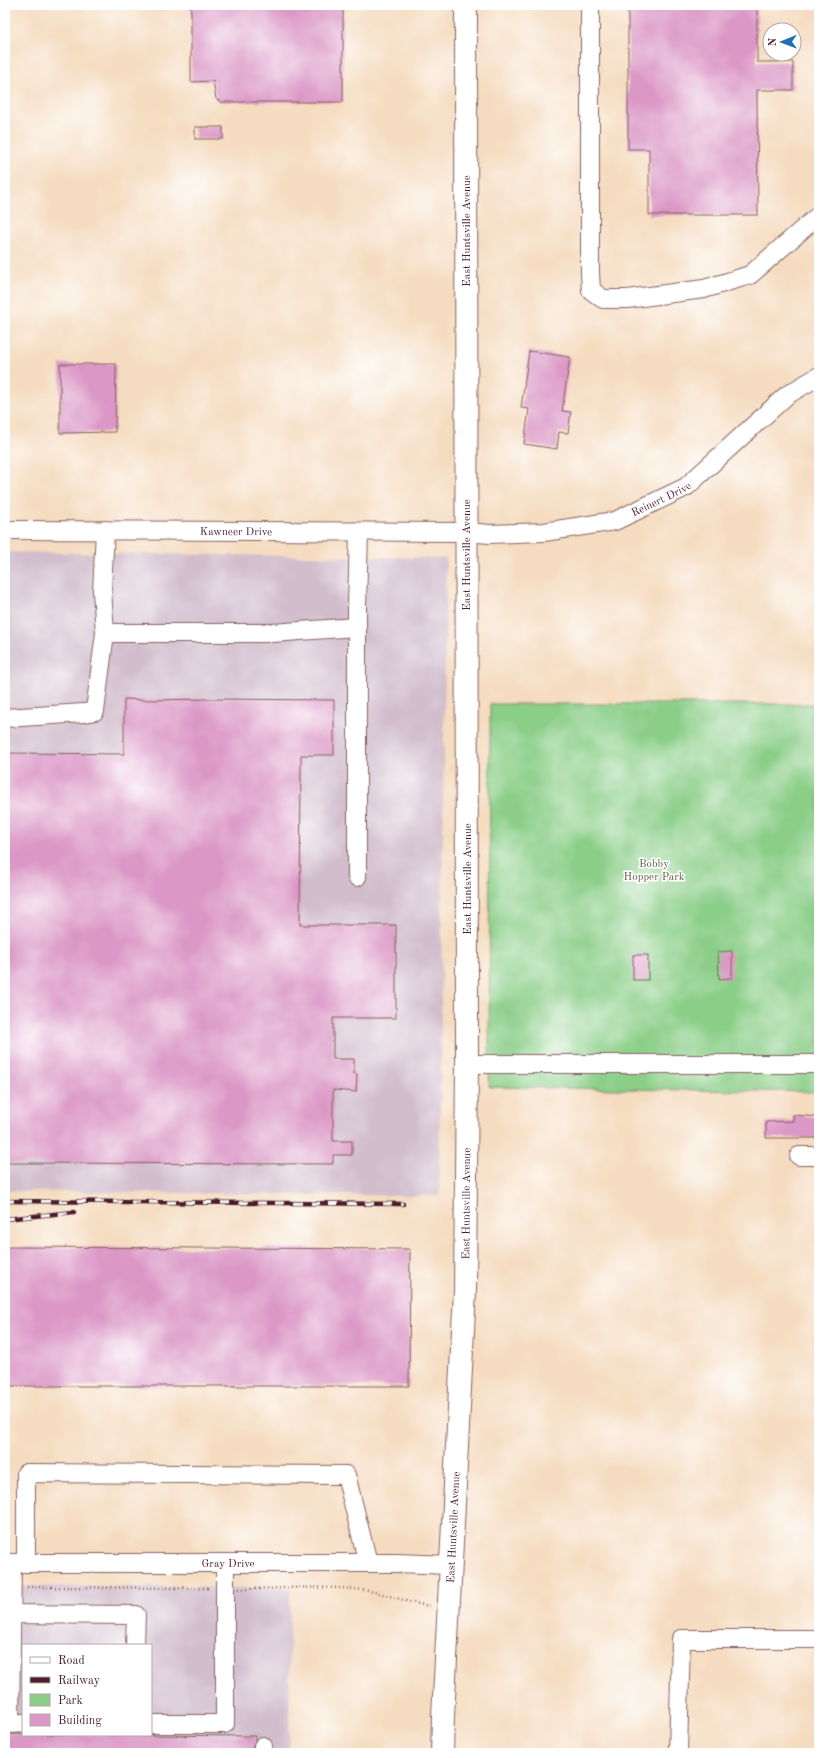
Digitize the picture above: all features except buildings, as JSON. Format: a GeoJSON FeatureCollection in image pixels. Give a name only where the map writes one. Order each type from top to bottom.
{"type":"FeatureCollection","features":[{"type":"Feature","properties":{"kind":"main road","name":"East Huntsville Avenue"},"geometry":{"type":"LineString","coordinates":[[442,1753],[465,1291],[467,1064],[466,5]]}},
{"type":"Feature","properties":{"kind":"street"},"geometry":{"type":"LineString","coordinates":[[590,5],[591,290],[603,299],[627,299],[704,289],[750,275],[819,215]]}},
{"type":"Feature","properties":{"kind":"street","name":"Reinert Drive"},"geometry":{"type":"LineString","coordinates":[[466,532],[490,534],[544,532],[615,521],[686,487],[787,395],[819,376]]}},
{"type":"Feature","properties":{"kind":"street","name":"Kawneer Drive"},"geometry":{"type":"LineString","coordinates":[[5,530],[466,532]]}},
{"type":"Feature","properties":{"kind":"street"},"geometry":{"type":"LineString","coordinates":[[5,718],[95,711],[105,633],[102,591],[105,530]]}},
{"type":"Feature","properties":{"kind":"street"},"geometry":{"type":"LineString","coordinates":[[357,877],[356,627],[359,532]]}},
{"type":"Feature","properties":{"kind":"street"},"geometry":{"type":"LineString","coordinates":[[105,633],[272,633],[356,627]]}},
{"type":"Feature","properties":{"kind":"street"},"geometry":{"type":"LineString","coordinates":[[467,1064],[819,1064]]}},
{"type":"Feature","properties":{"kind":"street"},"geometry":{"type":"LineString","coordinates":[[799,1156],[819,1156]]}},
{"type":"Feature","properties":{"kind":"street"},"geometry":{"type":"LineString","coordinates":[[13,1723],[9,1614],[26,1473],[346,1475],[368,1563]]}},
{"type":"Feature","properties":{"kind":"street"},"geometry":{"type":"LineString","coordinates":[[152,1724],[225,1724],[225,1563]]}},
{"type":"Feature","properties":{"kind":"street","name":"Gray Drive"},"geometry":{"type":"LineString","coordinates":[[14,1564],[368,1563],[451,1565]]}},
{"type":"Feature","properties":{"kind":"street"},"geometry":{"type":"LineString","coordinates":[[9,1614],[136,1615],[136,1644]]}},
{"type":"Feature","properties":{"kind":"street"},"geometry":{"type":"LineString","coordinates":[[678,1753],[681,1639],[819,1639]]}},
{"type":"Feature","properties":{"kind":"shaded area"},"geometry":{"type":"Polygon","coordinates":[[[5,552],[446,558],[439,1196],[5,1191],[5,552]]]}},
{"type":"Feature","properties":{"kind":"shaded area"},"geometry":{"type":"Polygon","coordinates":[[[5,1586],[290,1588],[289,1753],[5,1753],[5,1586]]]}},
{"type":"Feature","properties":{"kind":"green space","name":"Bobby Hopper Park"},"geometry":{"type":"Polygon","coordinates":[[[490,704],[819,704],[819,1092],[489,1087],[490,704]]]}},
{"type":"Feature","properties":{"kind":"railway"},"geometry":{"type":"LineString","coordinates":[[5,1201],[403,1204]]}},
{"type":"Feature","properties":{"kind":"railway"},"geometry":{"type":"LineString","coordinates":[[5,1219],[74,1212]]}}]}
